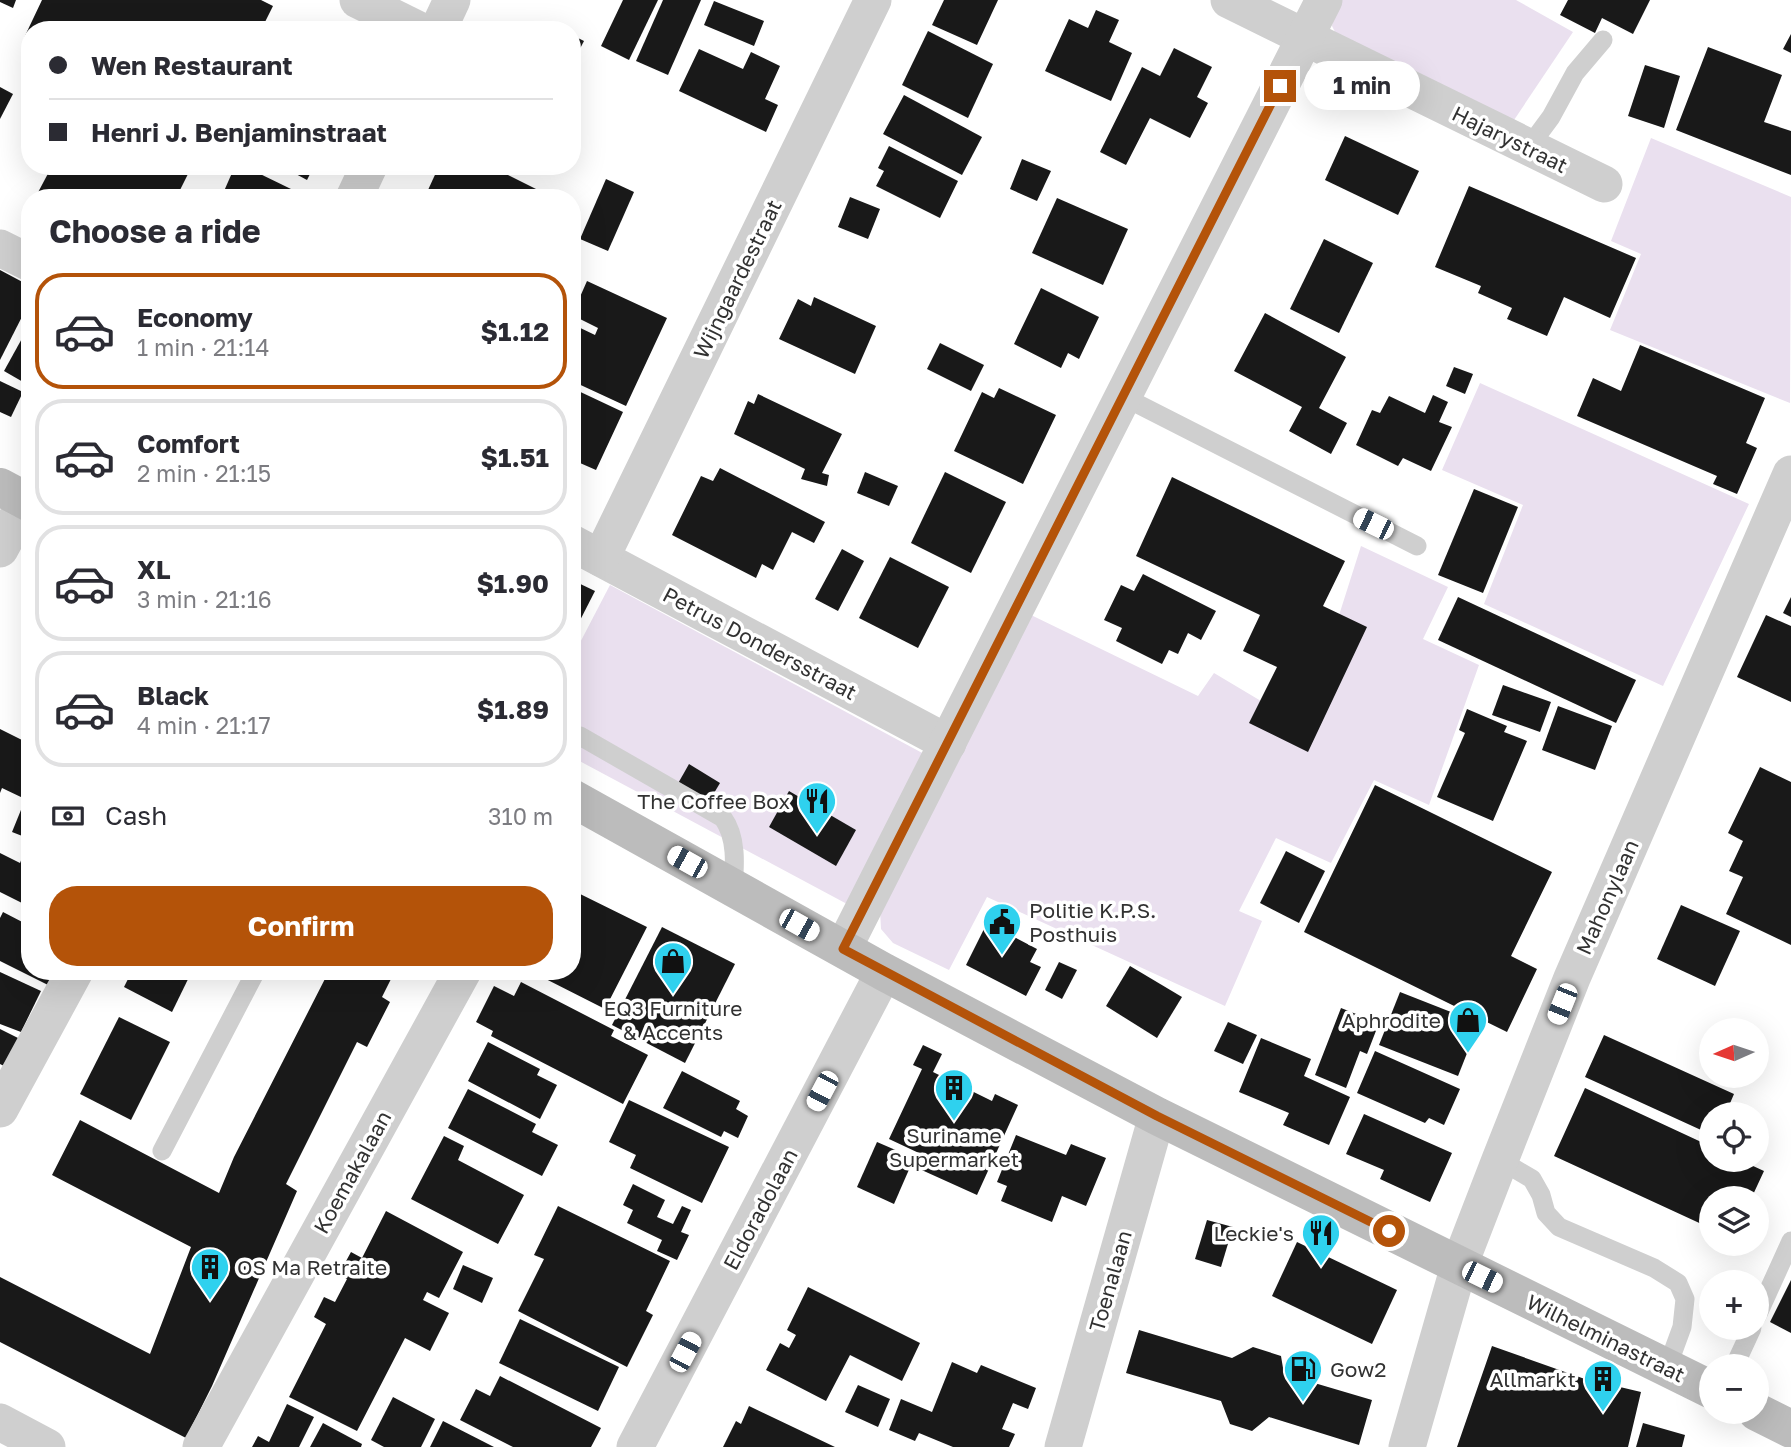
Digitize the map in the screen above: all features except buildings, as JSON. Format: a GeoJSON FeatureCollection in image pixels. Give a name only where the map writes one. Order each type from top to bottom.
{"type":"FeatureCollection","features":[{"type":"Feature","properties":{"kind":"street"},"geometry":{"type":"LineString","coordinates":[[358,0],[401,21]]}},
{"type":"Feature","properties":{"kind":"street"},"geometry":{"type":"LineString","coordinates":[[442,21],[452,0]]}},
{"type":"Feature","properties":{"kind":"street","name":"Wijngaardestraat"},"geometry":{"type":"LineString","coordinates":[[587,550],[873,0]]}},
{"type":"Feature","properties":{"kind":"street","name":"Hajarystraat"},"geometry":{"type":"LineString","coordinates":[[1229,0],[1604,184]]}},
{"type":"Feature","properties":{"kind":"street"},"geometry":{"type":"LineString","coordinates":[[843,949],[1324,0]]}},
{"type":"Feature","properties":{"kind":"street"},"geometry":{"type":"LineString","coordinates":[[0,248],[21,258]]}},
{"type":"Feature","properties":{"kind":"street","name":"Mahonylaan"},"geometry":{"type":"LineString","coordinates":[[1408,1447],[1459,1266],[1500,1160],[1572,978],[1791,474]]}},
{"type":"Feature","properties":{"kind":"street"},"geometry":{"type":"LineString","coordinates":[[0,549],[19,497]]}},
{"type":"Feature","properties":{"kind":"street","name":"Petrus Dondersstraat"},"geometry":{"type":"LineString","coordinates":[[587,550],[948,743]]}},
{"type":"Feature","properties":{"kind":"street","name":"Wilhelminastraat"},"geometry":{"type":"LineString","coordinates":[[581,803],[884,972],[1157,1116],[1699,1384]]}},
{"type":"Feature","properties":{"kind":"street","name":"Eldoradolaan"},"geometry":{"type":"LineString","coordinates":[[635,1447],[884,972]]}},
{"type":"Feature","properties":{"kind":"street"},"geometry":{"type":"LineString","coordinates":[[0,1110],[70,980]]}},
{"type":"Feature","properties":{"kind":"street","name":"Koemakalaan"},"geometry":{"type":"LineString","coordinates":[[201,1447],[458,980]]}},
{"type":"Feature","properties":{"kind":"street","name":"Toenalaan"},"geometry":{"type":"LineString","coordinates":[[1063,1447],[1157,1116]]}},
{"type":"Feature","properties":{"kind":"street"},"geometry":{"type":"LineString","coordinates":[[1769,1418],[1791,1429]]}},
{"type":"Feature","properties":{"kind":"street"},"geometry":{"type":"LineString","coordinates":[[0,1422],[47,1447]]}},
{"type":"Feature","properties":{"kind":"lane"},"geometry":{"type":"LineString","coordinates":[[1528,148],[1551,117],[1575,73],[1603,40]]}},
{"type":"Feature","properties":{"kind":"lane"},"geometry":{"type":"LineString","coordinates":[[1124,397],[1418,546]]}},
{"type":"Feature","properties":{"kind":"lane"},"geometry":{"type":"LineString","coordinates":[[581,737],[723,818],[730,828],[732,838],[735,864],[733,888]]}},
{"type":"Feature","properties":{"kind":"lane"},"geometry":{"type":"LineString","coordinates":[[162,1151],[251,980]]}},
{"type":"Feature","properties":{"kind":"lane"},"geometry":{"type":"LineString","coordinates":[[1500,1160],[1532,1179],[1541,1195],[1546,1213],[1559,1227],[1654,1268],[1678,1283],[1685,1299],[1682,1327],[1667,1368]]}},
{"type":"Feature","properties":{"kind":"lane"},"geometry":{"type":"LineString","coordinates":[[1769,1290],[1791,1241]]}},
{"type":"Feature","properties":{"kind":"shaded area"},"geometry":{"type":"Polygon","coordinates":[[[1336,0],[1516,0],[1573,32],[1510,126],[1339,40],[1332,26],[1336,0]]]}},
{"type":"Feature","properties":{"kind":"shaded area"},"geometry":{"type":"Polygon","coordinates":[[[1651,138],[1791,197],[1790,403],[1610,330],[1641,254],[1611,241],[1651,138]]]}},
{"type":"Feature","properties":{"kind":"shaded area"},"geometry":{"type":"Polygon","coordinates":[[[1480,383],[1749,504],[1663,686],[1484,604],[1523,505],[1442,470],[1480,383]]]}},
{"type":"Feature","properties":{"kind":"shaded area"},"geometry":{"type":"Polygon","coordinates":[[[1361,546],[1448,587],[1423,639],[1479,665],[1429,805],[1374,780],[1331,863],[1276,838],[1239,911],[1262,921],[1225,1006],[987,897],[949,970],[893,943],[881,929],[880,910],[1031,615],[1198,696],[1214,673],[1266,704],[1321,672],[1361,546]]]}},
{"type":"Feature","properties":{"kind":"shaded area"},"geometry":{"type":"Polygon","coordinates":[[[610,585],[926,755],[847,904],[581,762],[581,641],[610,585]]]}},
{"type":"Feature","properties":{"kind":"place","name":"The Coffee Box"},"geometry":{"type":"Point","coordinates":[817,835]}},
{"type":"Feature","properties":{"kind":"place","name":"Politie K.P.S. Posthuis"},"geometry":{"type":"Point","coordinates":[1002,956]}},
{"type":"Feature","properties":{"kind":"place","name":"EQ3 Furniture & Accents"},"geometry":{"type":"Point","coordinates":[673,995]}},
{"type":"Feature","properties":{"kind":"place","name":"Aphrodite"},"geometry":{"type":"Point","coordinates":[1468,1054]}},
{"type":"Feature","properties":{"kind":"place","name":"Suriname Supermarket"},"geometry":{"type":"Point","coordinates":[954,1122]}},
{"type":"Feature","properties":{"kind":"place","name":"Leckie's"},"geometry":{"type":"Point","coordinates":[1321,1267]}},
{"type":"Feature","properties":{"kind":"place","name":"OS Ma Retraite"},"geometry":{"type":"Point","coordinates":[210,1301]}},
{"type":"Feature","properties":{"kind":"place","name":"Gow2"},"geometry":{"type":"Point","coordinates":[1303,1403]}},
{"type":"Feature","properties":{"kind":"place","name":"Allmarkt"},"geometry":{"type":"Point","coordinates":[1603,1413]}},
{"type":"Feature","properties":{"kind":"route"},"geometry":{"type":"LineString","coordinates":[[1280,86],[843,949],[1157,1116],[1389,1231]]}}]}
